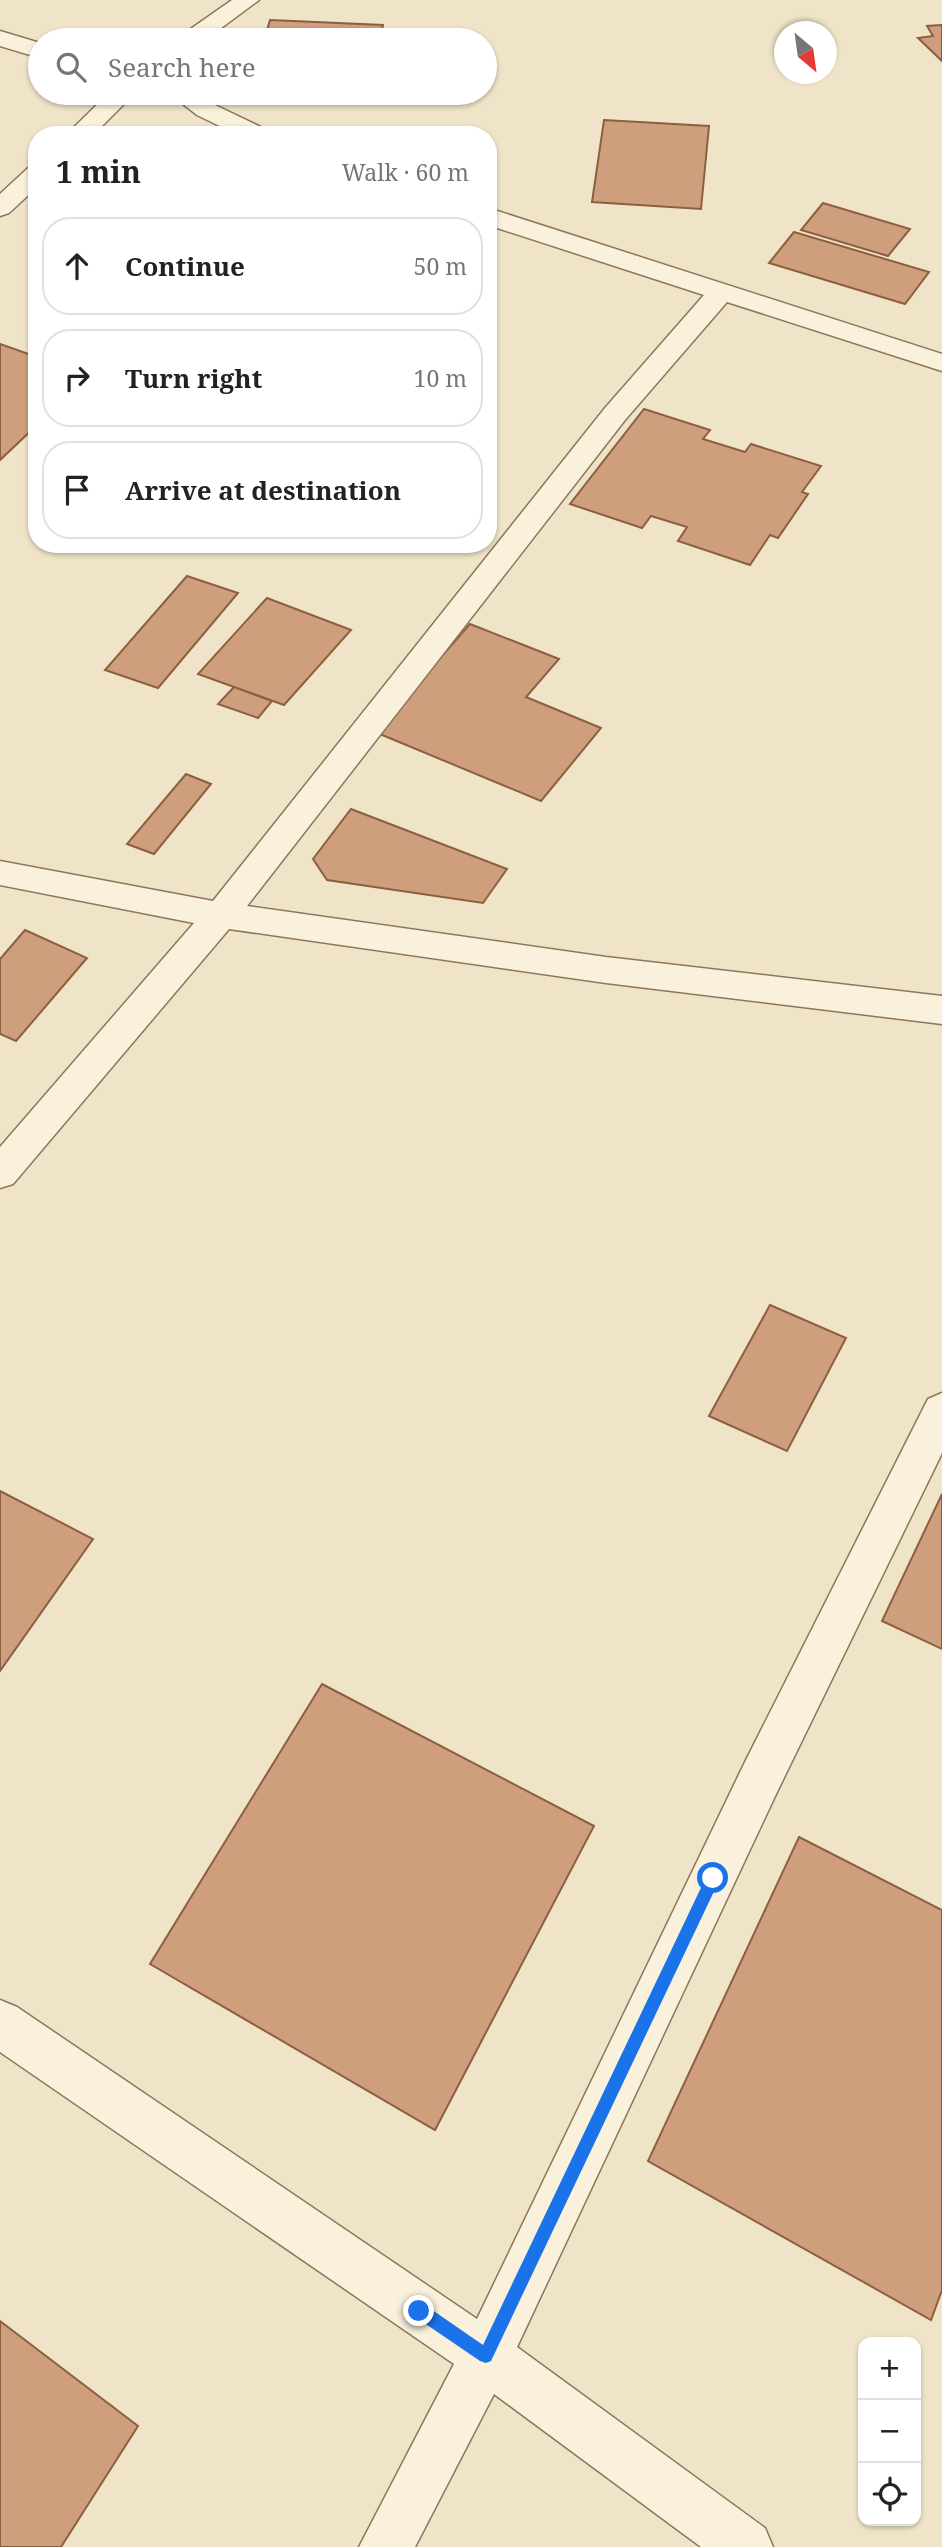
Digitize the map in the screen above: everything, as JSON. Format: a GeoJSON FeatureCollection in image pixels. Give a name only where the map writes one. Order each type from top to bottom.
{"type":"FeatureCollection","features":[{"type":"Feature","properties":{"kind":"street"},"geometry":{"type":"LineString","coordinates":[[207,28],[247,0]]}},
{"type":"Feature","properties":{"kind":"street"},"geometry":{"type":"LineString","coordinates":[[0,38],[28,47]]}},
{"type":"Feature","properties":{"kind":"street"},"geometry":{"type":"LineString","coordinates":[[88,126],[111,105]]}},
{"type":"Feature","properties":{"kind":"street"},"geometry":{"type":"LineString","coordinates":[[199,105],[239,126]]}},
{"type":"Feature","properties":{"kind":"street"},"geometry":{"type":"LineString","coordinates":[[0,208],[28,182]]}},
{"type":"Feature","properties":{"kind":"street"},"geometry":{"type":"LineString","coordinates":[[497,219],[721,292],[940,358]]}},
{"type":"Feature","properties":{"kind":"street"},"geometry":{"type":"LineString","coordinates":[[0,1173],[221,915],[615,414],[721,292]]}},
{"type":"Feature","properties":{"kind":"street"},"geometry":{"type":"LineString","coordinates":[[0,873],[221,915],[606,970],[942,1010]]}},
{"type":"Feature","properties":{"kind":"street"},"geometry":{"type":"LineString","coordinates":[[386,2547],[486,2356],[761,1777],[942,1411]]}},
{"type":"Feature","properties":{"kind":"street"},"geometry":{"type":"LineString","coordinates":[[0,2024],[486,2356],[746,2547]]}},
{"type":"Feature","properties":{"kind":"building"},"geometry":{"type":"Polygon","coordinates":[[[270,20],[383,25],[382,28],[268,28],[270,20]]]}},
{"type":"Feature","properties":{"kind":"building"},"geometry":{"type":"Polygon","coordinates":[[[942,25],[942,61],[918,38],[933,36],[927,26],[942,25]]]}},
{"type":"Feature","properties":{"kind":"building"},"geometry":{"type":"Polygon","coordinates":[[[604,120],[709,126],[701,209],[592,202],[604,120]]]}},
{"type":"Feature","properties":{"kind":"building"},"geometry":{"type":"Polygon","coordinates":[[[823,203],[910,229],[888,256],[801,230],[823,203]]]}},
{"type":"Feature","properties":{"kind":"building"},"geometry":{"type":"Polygon","coordinates":[[[794,232],[929,272],[905,304],[769,263],[794,232]]]}},
{"type":"Feature","properties":{"kind":"building"},"geometry":{"type":"Polygon","coordinates":[[[0,344],[28,354],[28,434],[0,460],[0,344]]]}},
{"type":"Feature","properties":{"kind":"building"},"geometry":{"type":"Polygon","coordinates":[[[644,409],[710,430],[703,439],[745,452],[751,444],[821,466],[802,492],[808,494],[778,538],[770,535],[750,565],[678,541],[687,527],[651,516],[642,528],[570,504],[644,409]]]}},
{"type":"Feature","properties":{"kind":"building"},"geometry":{"type":"Polygon","coordinates":[[[187,576],[238,593],[158,688],[105,670],[187,576]]]}},
{"type":"Feature","properties":{"kind":"building"},"geometry":{"type":"Polygon","coordinates":[[[267,598],[351,630],[284,705],[198,674],[267,598]]]}},
{"type":"Feature","properties":{"kind":"building"},"geometry":{"type":"Polygon","coordinates":[[[470,624],[559,659],[526,697],[601,728],[541,801],[375,732],[470,624]]]}},
{"type":"Feature","properties":{"kind":"building"},"geometry":{"type":"Polygon","coordinates":[[[234,687],[272,701],[258,718],[218,704],[234,687]]]}},
{"type":"Feature","properties":{"kind":"building"},"geometry":{"type":"Polygon","coordinates":[[[186,774],[211,784],[154,854],[127,844],[186,774]]]}},
{"type":"Feature","properties":{"kind":"building"},"geometry":{"type":"Polygon","coordinates":[[[351,809],[507,869],[483,903],[327,880],[313,859],[351,809]]]}},
{"type":"Feature","properties":{"kind":"building"},"geometry":{"type":"Polygon","coordinates":[[[25,930],[87,958],[16,1041],[0,1034],[0,959],[25,930]]]}},
{"type":"Feature","properties":{"kind":"building"},"geometry":{"type":"Polygon","coordinates":[[[770,1305],[846,1338],[787,1451],[709,1416],[770,1305]]]}},
{"type":"Feature","properties":{"kind":"building"},"geometry":{"type":"Polygon","coordinates":[[[0,1491],[93,1539],[0,1671],[0,1491]]]}},
{"type":"Feature","properties":{"kind":"building"},"geometry":{"type":"Polygon","coordinates":[[[942,1494],[942,1649],[882,1621],[942,1494]]]}},
{"type":"Feature","properties":{"kind":"building"},"geometry":{"type":"Polygon","coordinates":[[[322,1684],[594,1826],[435,2130],[150,1964],[322,1684]]]}},
{"type":"Feature","properties":{"kind":"building"},"geometry":{"type":"Polygon","coordinates":[[[799,1837],[942,1910],[942,2290],[931,2320],[648,2161],[799,1837]]]}},
{"type":"Feature","properties":{"kind":"building"},"geometry":{"type":"Polygon","coordinates":[[[0,2321],[138,2426],[61,2547],[0,2547],[0,2321]]]}},
{"type":"Feature","properties":{"kind":"route"},"geometry":{"type":"LineString","coordinates":[[419,2311],[486,2356],[713,1878]]}}]}
